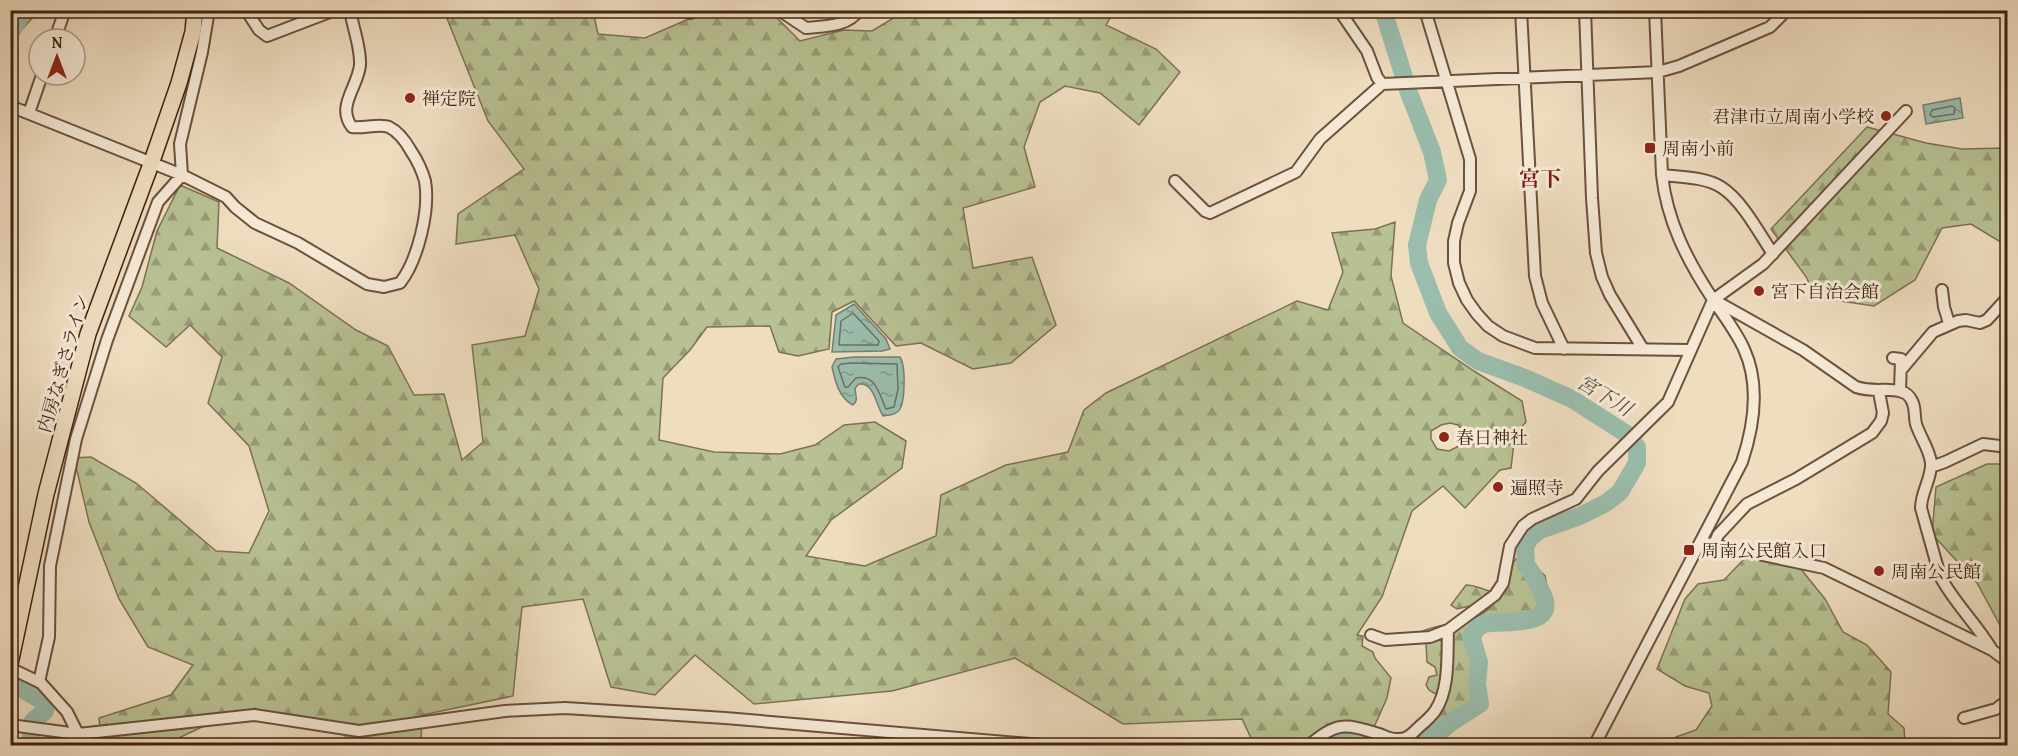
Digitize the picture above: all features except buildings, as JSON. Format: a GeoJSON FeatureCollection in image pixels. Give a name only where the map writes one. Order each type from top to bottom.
{"type":"FeatureCollection","features":[{"type":"Feature","properties":{"kind":"highway","name":"内房なぎさライン"},"geometry":{"type":"LineString","coordinates":[[10,663],[46,494],[88,334],[151,164],[178,83],[193,32],[195,10]]}},
{"type":"Feature","properties":{"kind":"street"},"geometry":{"type":"LineString","coordinates":[[59,27],[65,10]]}},
{"type":"Feature","properties":{"kind":"street"},"geometry":{"type":"LineString","coordinates":[[39,682],[49,638],[50,566],[76,439],[107,340],[158,202],[182,175],[180,144],[202,52],[209,10]]}},
{"type":"Feature","properties":{"kind":"street"},"geometry":{"type":"LineString","coordinates":[[246,10],[258,30],[267,36],[335,10]]}},
{"type":"Feature","properties":{"kind":"street"},"geometry":{"type":"LineString","coordinates":[[10,106],[182,175],[226,197],[255,223],[298,243],[367,284],[384,287],[400,283],[408,273],[419,241],[425,215],[425,182],[420,166],[398,133],[387,126],[361,129],[352,127],[348,121],[347,99],[360,67],[360,56],[351,15],[346,10]]}},
{"type":"Feature","properties":{"kind":"street"},"geometry":{"type":"LineString","coordinates":[[682,10],[690,13],[700,10]]}},
{"type":"Feature","properties":{"kind":"street"},"geometry":{"type":"LineString","coordinates":[[779,10],[806,28],[851,20],[859,10]]}},
{"type":"Feature","properties":{"kind":"street"},"geometry":{"type":"LineString","coordinates":[[1339,10],[1367,51],[1377,77],[1386,84]]}},
{"type":"Feature","properties":{"kind":"street"},"geometry":{"type":"LineString","coordinates":[[1521,10],[1535,276],[1550,324],[1564,349]]}},
{"type":"Feature","properties":{"kind":"street"},"geometry":{"type":"LineString","coordinates":[[1586,10],[1596,253],[1602,277],[1610,295],[1643,349]]}},
{"type":"Feature","properties":{"kind":"street"},"geometry":{"type":"LineString","coordinates":[[1594,746],[1742,462],[1753,425],[1754,393],[1749,361],[1739,339],[1713,300],[1678,239],[1665,199],[1655,10]]}},
{"type":"Feature","properties":{"kind":"street"},"geometry":{"type":"LineString","coordinates":[[1175,181],[1205,211],[1210,213],[1296,172],[1320,139],[1386,84],[1658,72],[1679,66],[1770,27],[1787,10]]}},
{"type":"Feature","properties":{"kind":"street"},"geometry":{"type":"LineString","coordinates":[[1427,11],[1470,159],[1470,191],[1458,223],[1454,241],[1454,263],[1459,283],[1477,314],[1488,326],[1503,336],[1535,348],[1690,350]]}},
{"type":"Feature","properties":{"kind":"street"},"geometry":{"type":"LineString","coordinates":[[29,113],[38,87]]}},
{"type":"Feature","properties":{"kind":"street"},"geometry":{"type":"LineString","coordinates":[[1371,635],[1385,640],[1422,639],[1449,630],[1489,600],[1501,587],[1508,552],[1523,526],[1532,519],[1576,499],[1598,471],[1668,402],[1713,300],[1763,264],[1905,111]]}},
{"type":"Feature","properties":{"kind":"street"},"geometry":{"type":"LineString","coordinates":[[1662,175],[1687,177],[1720,186],[1737,201],[1773,254]]}},
{"type":"Feature","properties":{"kind":"street"},"geometry":{"type":"LineString","coordinates":[[1942,290],[1949,323]]}},
{"type":"Feature","properties":{"kind":"street"},"geometry":{"type":"LineString","coordinates":[[1901,370],[1933,332],[1949,323],[1987,320],[2007,297]]}},
{"type":"Feature","properties":{"kind":"street"},"geometry":{"type":"LineString","coordinates":[[1713,300],[1803,350],[1856,387],[1880,392],[1900,391],[1913,402],[1917,425],[1931,461],[1921,497],[1921,508],[1940,576],[1992,650]]}},
{"type":"Feature","properties":{"kind":"street"},"geometry":{"type":"LineString","coordinates":[[1893,358],[1901,359],[1900,391]]}},
{"type":"Feature","properties":{"kind":"street"},"geometry":{"type":"LineString","coordinates":[[1714,544],[1718,535],[1747,504],[1796,479],[1872,433],[1881,421],[1883,413],[1880,392]]}},
{"type":"Feature","properties":{"kind":"street"},"geometry":{"type":"LineString","coordinates":[[1931,467],[1983,444],[2007,447]]}},
{"type":"Feature","properties":{"kind":"street"},"geometry":{"type":"LineString","coordinates":[[1701,542],[1824,568],[1992,650],[2007,662]]}},
{"type":"Feature","properties":{"kind":"street"},"geometry":{"type":"LineString","coordinates":[[1308,746],[1332,727],[1342,726],[1393,739],[1402,740],[1408,737],[1431,716],[1441,699],[1449,630]]}},
{"type":"Feature","properties":{"kind":"street"},"geometry":{"type":"LineString","coordinates":[[10,668],[39,682],[68,712],[78,734]]}},
{"type":"Feature","properties":{"kind":"street"},"geometry":{"type":"LineString","coordinates":[[1964,718],[1996,709],[2007,700]]}},
{"type":"Feature","properties":{"kind":"street"},"geometry":{"type":"LineString","coordinates":[[10,725],[78,734],[254,715],[359,731],[506,711],[565,708],[737,719],[986,743],[1053,746]]}},
{"type":"Feature","properties":{"kind":"green space"},"geometry":{"type":"Polygon","coordinates":[[[10,11],[39,11],[11,41],[10,11]]]}},
{"type":"Feature","properties":{"kind":"green space"},"geometry":{"type":"Polygon","coordinates":[[[444,11],[593,11],[598,34],[645,38],[707,11],[767,11],[771,12],[800,41],[844,30],[872,31],[905,11],[1114,11],[1106,25],[1156,49],[1180,72],[1139,125],[1100,93],[1065,86],[1040,102],[1024,147],[1035,187],[963,208],[973,268],[1032,257],[1056,325],[1011,363],[973,369],[921,343],[896,346],[854,301],[832,312],[829,349],[798,356],[779,352],[770,326],[707,327],[690,350],[663,378],[659,440],[714,452],[780,454],[815,445],[844,425],[875,422],[906,441],[902,468],[831,520],[806,556],[865,566],[936,536],[941,495],[1006,465],[1068,452],[1084,410],[1106,393],[1297,301],[1328,310],[1343,272],[1332,233],[1375,229],[1395,222],[1391,276],[1403,323],[1522,401],[1526,422],[1515,434],[1511,468],[1500,470],[1465,508],[1443,486],[1412,511],[1382,597],[1357,635],[1363,636],[1362,646],[1373,652],[1391,678],[1387,698],[1370,736],[1395,744],[1408,740],[1439,696],[1429,690],[1426,685],[1429,677],[1437,675],[1435,667],[1427,662],[1426,643],[1421,632],[1475,618],[1491,606],[1483,603],[1457,609],[1451,605],[1466,585],[1501,591],[1509,579],[1511,565],[1516,559],[1526,558],[1545,576],[1550,601],[1545,612],[1527,625],[1490,629],[1483,632],[1480,639],[1484,677],[1480,701],[1465,720],[1436,745],[1259,745],[1260,742],[1251,738],[1242,719],[1123,724],[1015,658],[892,691],[754,704],[695,655],[655,695],[611,687],[583,599],[522,607],[513,696],[422,715],[421,745],[347,745],[344,729],[271,716],[221,718],[168,743],[169,745],[102,745],[99,718],[171,695],[193,665],[148,647],[119,599],[89,522],[74,458],[91,457],[136,483],[216,551],[249,553],[269,511],[249,446],[208,403],[222,357],[190,325],[166,347],[129,316],[142,287],[157,231],[180,185],[219,202],[217,248],[289,283],[356,330],[388,346],[414,395],[444,394],[462,460],[483,442],[472,345],[525,336],[539,289],[515,235],[456,244],[458,214],[524,169],[488,121],[444,11]],[[1450,423],[1441,425],[1431,431],[1431,439],[1437,449],[1449,451],[1461,445],[1462,430],[1458,425],[1450,423]]]}},
{"type":"Feature","properties":{"kind":"green space"},"geometry":{"type":"Polygon","coordinates":[[[1867,127],[1926,143],[1962,149],[2007,148],[2007,246],[1971,224],[1942,228],[1915,280],[1874,306],[1814,297],[1807,278],[1771,229],[1867,127]]]}},
{"type":"Feature","properties":{"kind":"green space"},"geometry":{"type":"Polygon","coordinates":[[[1987,464],[2007,464],[2007,638],[1977,583],[1932,534],[1936,487],[1987,464]]]}},
{"type":"Feature","properties":{"kind":"green space"},"geometry":{"type":"Polygon","coordinates":[[[1746,557],[1800,568],[1825,599],[1843,632],[1867,645],[1891,672],[1888,714],[1904,728],[1905,741],[1916,745],[1670,745],[1676,737],[1696,730],[1712,706],[1709,693],[1685,686],[1657,669],[1685,599],[1698,584],[1724,580],[1746,557]]]}},
{"type":"Feature","properties":{"kind":"water"},"geometry":{"type":"Polygon","coordinates":[[[1960,98],[1963,118],[1926,124],[1923,105],[1960,98]]]}},
{"type":"Feature","properties":{"kind":"water"},"geometry":{"type":"Polygon","coordinates":[[[854,304],[886,339],[890,349],[832,352],[836,315],[854,304]]]}},
{"type":"Feature","properties":{"kind":"water"},"geometry":{"type":"Polygon","coordinates":[[[900,357],[904,375],[904,391],[902,405],[897,412],[883,416],[871,390],[864,384],[859,384],[855,388],[856,399],[853,405],[844,398],[836,383],[832,367],[836,359],[900,357]]]}},
{"type":"Feature","properties":{"kind":"waterway"},"geometry":{"type":"LineString","coordinates":[[10,34],[24,10]]}},
{"type":"Feature","properties":{"kind":"waterway","name":"宮下川"},"geometry":{"type":"LineString","coordinates":[[1383,10],[1409,93],[1432,152],[1438,180],[1428,200],[1417,245],[1419,263],[1438,313],[1460,348],[1478,361],[1525,378],[1572,399],[1625,433],[1637,447],[1637,463],[1620,492],[1606,503],[1580,516],[1540,530],[1530,538],[1525,547],[1526,565],[1542,593],[1545,605],[1543,612],[1537,618],[1485,624],[1476,630],[1471,636],[1479,662],[1477,684],[1480,704],[1447,725],[1422,746]]}},
{"type":"Feature","properties":{"kind":"waterway"},"geometry":{"type":"LineString","coordinates":[[10,682],[46,703],[45,711],[33,721],[30,746]]}},
{"type":"Feature","properties":{"kind":"waterway","name":"宮下川"},"geometry":{"type":"LineString","coordinates":[[1325,746],[1329,743],[1347,742],[1351,746]]}},
{"type":"Feature","properties":{"kind":"place","name":"禅定院"},"geometry":{"type":"Point","coordinates":[410,98]}},
{"type":"Feature","properties":{"kind":"place","name":"君津市立周南小学校"},"geometry":{"type":"Point","coordinates":[1886,116]}},
{"type":"Feature","properties":{"kind":"place","name":"周南小前"},"geometry":{"type":"Point","coordinates":[1650,148]}},
{"type":"Feature","properties":{"kind":"place","name":"宮下自治会館"},"geometry":{"type":"Point","coordinates":[1759,291]}},
{"type":"Feature","properties":{"kind":"place","name":"春日神社"},"geometry":{"type":"Point","coordinates":[1444,437]}},
{"type":"Feature","properties":{"kind":"place","name":"遍照寺"},"geometry":{"type":"Point","coordinates":[1498,487]}},
{"type":"Feature","properties":{"kind":"place","name":"周南公民館入口"},"geometry":{"type":"Point","coordinates":[1689,550]}},
{"type":"Feature","properties":{"kind":"place","name":"周南公民館"},"geometry":{"type":"Point","coordinates":[1879,571]}},
{"type":"Feature","properties":{"kind":"district","name":"宮下"},"geometry":{"type":"Point","coordinates":[1540,178]}}]}
